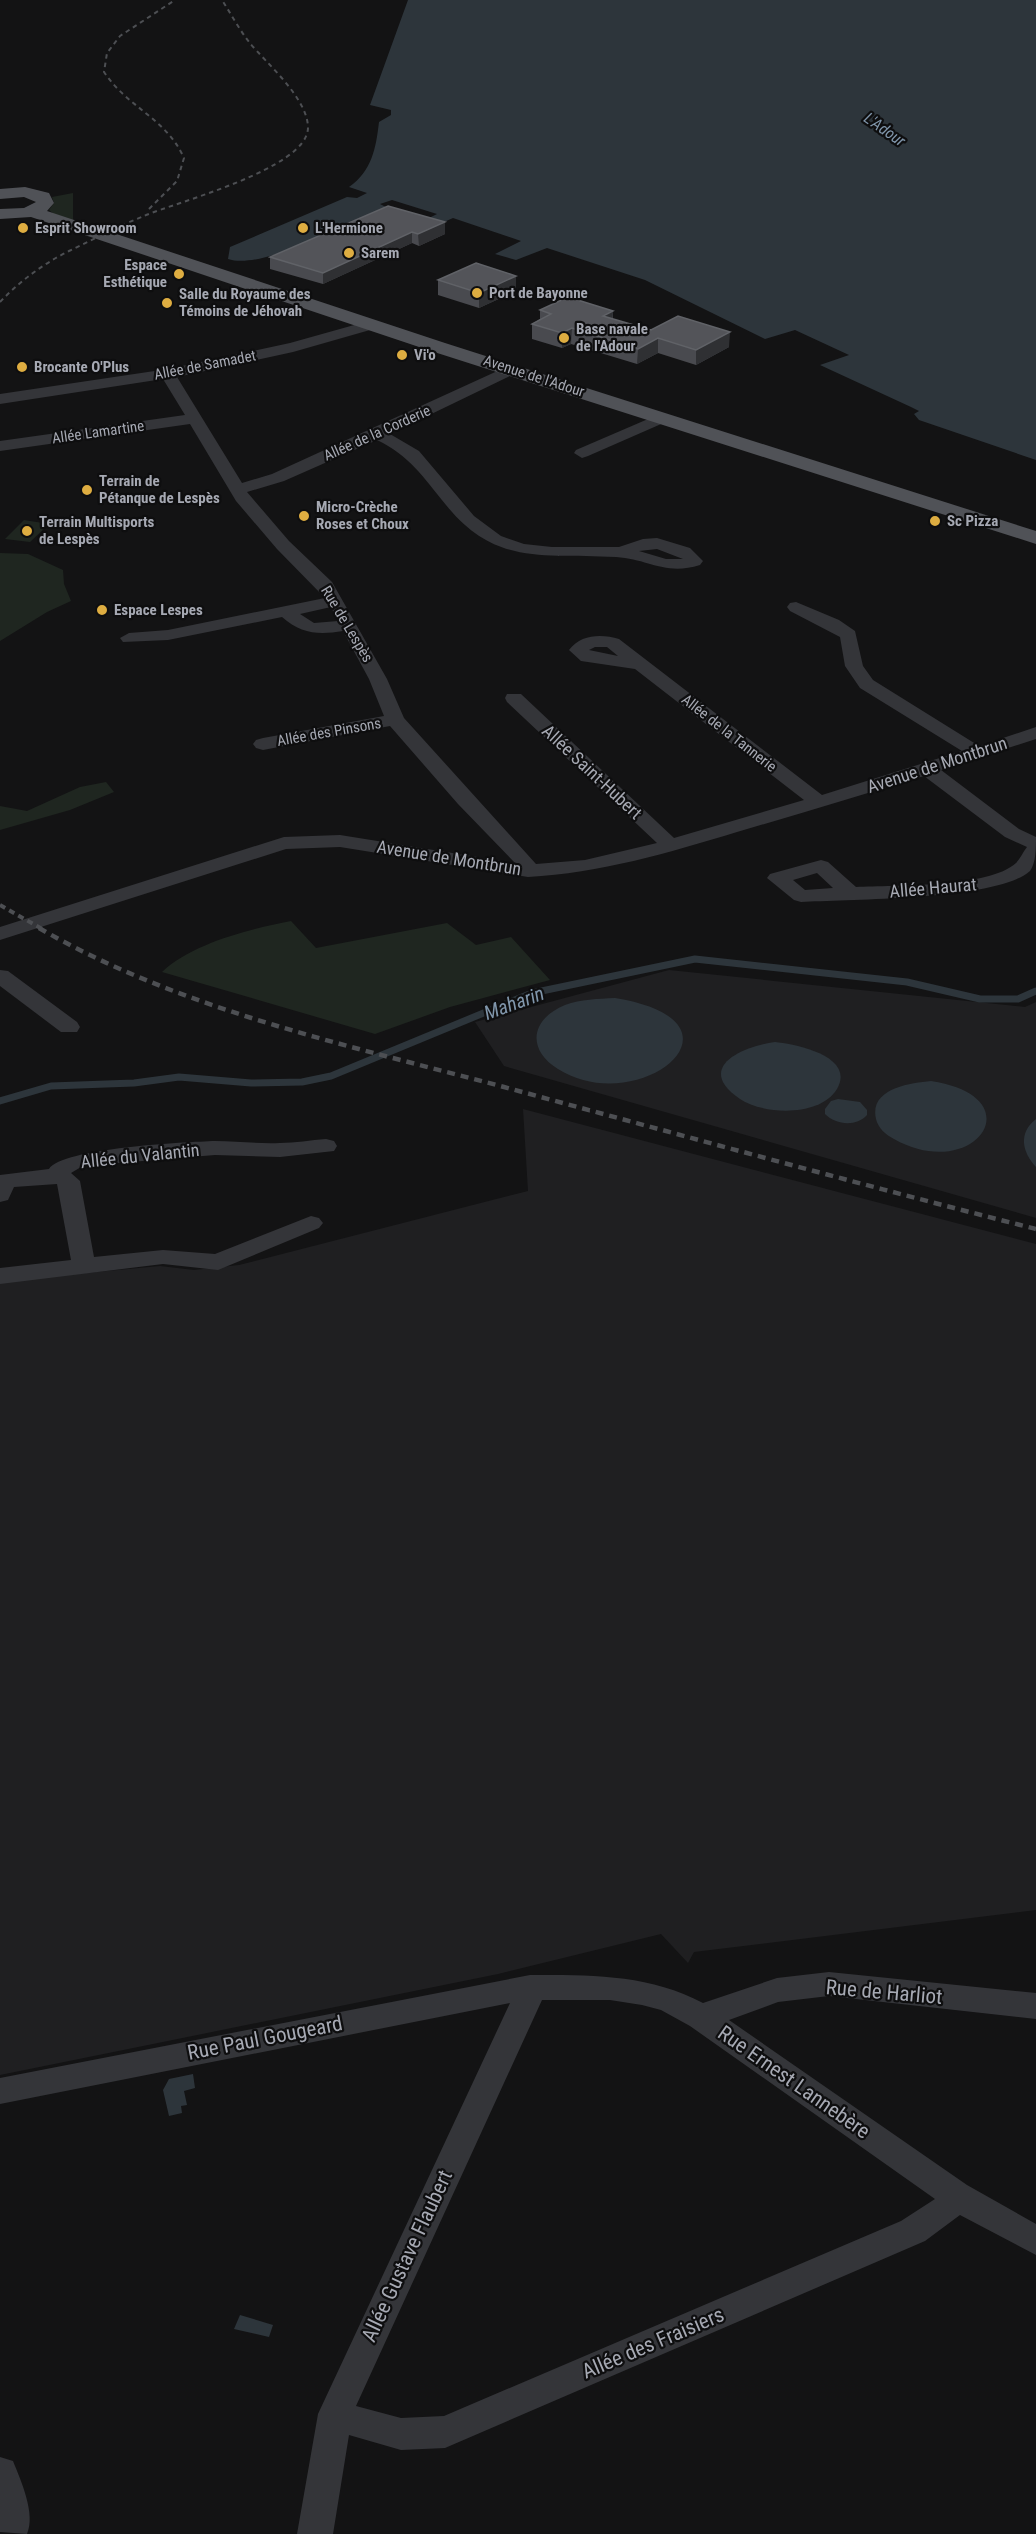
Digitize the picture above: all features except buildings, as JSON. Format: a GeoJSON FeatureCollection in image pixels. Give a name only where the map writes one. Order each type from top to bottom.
{"type":"FeatureCollection","features":[{"type":"Feature","properties":{"kind":"main road"},"geometry":{"type":"LineString","coordinates":[[0,194],[15,192],[39,195],[45,203],[33,212],[0,214]]}},
{"type":"Feature","properties":{"kind":"main road","name":"Avenue de l'Adour"},"geometry":{"type":"LineString","coordinates":[[33,212],[372,325],[1036,538]]}},
{"type":"Feature","properties":{"kind":"street","name":"Allée de Samadet"},"geometry":{"type":"LineString","coordinates":[[0,399],[168,374],[293,347],[372,325]]}},
{"type":"Feature","properties":{"kind":"street","name":"Allée de la Corderie"},"geometry":{"type":"LineString","coordinates":[[237,488],[256,485],[377,434],[513,369]]}},
{"type":"Feature","properties":{"kind":"street","name":"Rue de Lespès"},"geometry":{"type":"LineString","coordinates":[[168,374],[237,488],[282,545],[326,586],[378,679],[395,720],[465,800],[526,863],[528,870]]}},
{"type":"Feature","properties":{"kind":"street","name":"Allée Lamartine"},"geometry":{"type":"LineString","coordinates":[[0,446],[196,418]]}},
{"type":"Feature","properties":{"kind":"street"},"geometry":{"type":"LineString","coordinates":[[582,453],[662,418]]}},
{"type":"Feature","properties":{"kind":"street"},"geometry":{"type":"LineString","coordinates":[[377,434],[411,453],[474,526],[489,538],[539,552],[573,554],[621,552]]}},
{"type":"Feature","properties":{"kind":"street"},"geometry":{"type":"LineString","coordinates":[[129,638],[168,635],[336,602]]}},
{"type":"Feature","properties":{"kind":"street"},"geometry":{"type":"LineString","coordinates":[[796,607],[849,635],[850,656],[858,677],[866,684],[978,753]]}},
{"type":"Feature","properties":{"kind":"street"},"geometry":{"type":"LineString","coordinates":[[286,611],[303,627],[323,628],[349,624]]}},
{"type":"Feature","properties":{"kind":"street","name":"Allée de la Tannerie"},"geometry":{"type":"LineString","coordinates":[[640,664],[819,802]]}},
{"type":"Feature","properties":{"kind":"street","name":"Allée Saint-Hubert"},"geometry":{"type":"LineString","coordinates":[[514,699],[670,846]]}},
{"type":"Feature","properties":{"kind":"street","name":"Allée des Pinsons"},"geometry":{"type":"LineString","coordinates":[[263,744],[395,720]]}},
{"type":"Feature","properties":{"kind":"street","name":"Avenue de Montbrun"},"geometry":{"type":"LineString","coordinates":[[0,934],[284,843],[340,841],[528,870],[570,867],[670,846],[978,753],[1036,733]]}},
{"type":"Feature","properties":{"kind":"street","name":"Allée Haurat"},"geometry":{"type":"LineString","coordinates":[[852,894],[974,886],[1005,877],[1023,867],[1036,846],[1012,833],[926,768]]}},
{"type":"Feature","properties":{"kind":"street"},"geometry":{"type":"LineString","coordinates":[[0,976],[69,1027]]}},
{"type":"Feature","properties":{"kind":"street","name":"Allée du Valantin"},"geometry":{"type":"LineString","coordinates":[[84,1266],[68,1181],[58,1175],[62,1167],[76,1161],[106,1157],[215,1148],[280,1150],[326,1146]]}},
{"type":"Feature","properties":{"kind":"street"},"geometry":{"type":"LineString","coordinates":[[0,1195],[5,1181],[58,1175]]}},
{"type":"Feature","properties":{"kind":"street"},"geometry":{"type":"LineString","coordinates":[[0,1276],[163,1257],[218,1262],[311,1222]]}},
{"type":"Feature","properties":{"kind":"street","name":"Rue de Harliot"},"geometry":{"type":"LineString","coordinates":[[700,2017],[777,1990],[829,1984],[1036,2006]]}},
{"type":"Feature","properties":{"kind":"street","name":"Rue Ernest Lannebère"},"geometry":{"type":"LineString","coordinates":[[530,1987],[610,1988],[669,2000],[700,2017],[956,2195],[1036,2241]]}},
{"type":"Feature","properties":{"kind":"street","name":"Rue Paul Gougeard"},"geometry":{"type":"LineString","coordinates":[[0,2091],[530,1987]]}},
{"type":"Feature","properties":{"kind":"street","name":"Allée Gustave Flaubert"},"geometry":{"type":"LineString","coordinates":[[315,2534],[335,2414],[525,2004],[530,1987]]}},
{"type":"Feature","properties":{"kind":"street","name":"Allée des Fraisiers"},"geometry":{"type":"LineString","coordinates":[[335,2414],[367,2426],[401,2434],[445,2432],[913,2231],[946,2209],[956,2195]]}},
{"type":"Feature","properties":{"kind":"street"},"geometry":{"type":"LineString","coordinates":[[0,2473],[14,2523]]}},
{"type":"Feature","properties":{"kind":"shaded area"},"geometry":{"type":"Polygon","coordinates":[[[73,193],[73,222],[49,210],[54,203],[52,197],[73,193]]]}},
{"type":"Feature","properties":{"kind":"shaded area","name":"Terrain Multisports de Lespès"},"geometry":{"type":"Polygon","coordinates":[[[24,520],[49,524],[30,542],[5,539],[24,520]]]}},
{"type":"Feature","properties":{"kind":"shaded area"},"geometry":{"type":"Polygon","coordinates":[[[0,553],[28,554],[63,570],[64,584],[71,601],[47,612],[0,641],[0,553]]]}},
{"type":"Feature","properties":{"kind":"shaded area"},"geometry":{"type":"Polygon","coordinates":[[[106,782],[114,792],[70,810],[0,830],[0,806],[27,811],[80,787],[106,782]]]}},
{"type":"Feature","properties":{"kind":"shaded area"},"geometry":{"type":"Polygon","coordinates":[[[291,921],[316,948],[447,923],[476,945],[511,937],[550,980],[450,1007],[375,1034],[162,972],[189,953],[206,945],[240,933],[291,921]]]}},
{"type":"Feature","properties":{"kind":"shaded area"},"geometry":{"type":"Polygon","coordinates":[[[669,970],[1025,1007],[1036,1002],[1036,1218],[504,1066],[475,1022],[669,970]]]}},
{"type":"Feature","properties":{"kind":"shaded area"},"geometry":{"type":"Polygon","coordinates":[[[523,1109],[1036,1244],[1036,1910],[694,1952],[688,1963],[661,1934],[498,1974],[0,2075],[0,1281],[160,1266],[194,1270],[239,1265],[528,1191],[523,1109]]]}},
{"type":"Feature","properties":{"kind":"water","name":"L'Adour"},"geometry":{"type":"Polygon","coordinates":[[[408,0],[1036,0],[1036,460],[919,420],[914,414],[919,411],[820,365],[849,355],[795,330],[765,339],[645,280],[547,248],[516,260],[495,254],[521,241],[453,218],[426,230],[413,226],[437,214],[392,200],[380,204],[386,207],[284,252],[243,261],[228,259],[230,247],[347,197],[357,198],[367,193],[349,187],[363,174],[372,158],[379,122],[391,115],[391,110],[370,105],[408,0]]]}},
{"type":"Feature","properties":{"kind":"water"},"geometry":{"type":"Polygon","coordinates":[[[615,998],[658,1010],[679,1026],[682,1044],[671,1062],[650,1075],[621,1083],[589,1082],[558,1069],[541,1053],[537,1044],[539,1026],[554,1011],[571,1003],[615,998]]]}},
{"type":"Feature","properties":{"kind":"water"},"geometry":{"type":"Polygon","coordinates":[[[775,1042],[808,1049],[831,1060],[838,1068],[841,1078],[837,1089],[818,1105],[805,1109],[763,1108],[740,1099],[727,1088],[721,1077],[722,1068],[738,1053],[775,1042]]]}},
{"type":"Feature","properties":{"kind":"water"},"geometry":{"type":"Polygon","coordinates":[[[931,1081],[963,1090],[981,1103],[987,1118],[982,1133],[969,1145],[948,1151],[923,1150],[891,1137],[879,1125],[875,1109],[885,1094],[902,1086],[931,1081]]]}},
{"type":"Feature","properties":{"kind":"water"},"geometry":{"type":"Polygon","coordinates":[[[838,1099],[860,1102],[867,1110],[867,1115],[852,1123],[830,1118],[825,1114],[825,1109],[831,1101],[838,1099]]]}},
{"type":"Feature","properties":{"kind":"water"},"geometry":{"type":"Polygon","coordinates":[[[1036,1119],[1036,1167],[1025,1149],[1024,1136],[1030,1124],[1036,1119]]]}},
{"type":"Feature","properties":{"kind":"water"},"geometry":{"type":"Polygon","coordinates":[[[193,2074],[195,2088],[184,2091],[187,2105],[181,2106],[182,2113],[169,2116],[163,2090],[169,2079],[193,2074]]]}},
{"type":"Feature","properties":{"kind":"water"},"geometry":{"type":"Polygon","coordinates":[[[240,2315],[273,2325],[269,2337],[234,2329],[240,2315]]]}},
{"type":"Feature","properties":{"kind":"waterway","name":"Maharin"},"geometry":{"type":"LineString","coordinates":[[0,1101],[51,1086],[134,1083],[179,1077],[251,1083],[302,1082],[331,1076],[532,993],[695,959],[907,982],[980,999],[1018,999],[1036,991]]}},
{"type":"Feature","properties":{"kind":"railway"},"geometry":{"type":"LineString","coordinates":[[149,209],[177,181],[184,158],[167,133],[124,95],[104,72],[107,53],[120,36],[175,0]]}},
{"type":"Feature","properties":{"kind":"railway"},"geometry":{"type":"LineString","coordinates":[[0,302],[32,274],[69,251],[135,220],[210,193],[264,170],[286,157],[302,143],[308,128],[301,105],[285,82],[249,42],[222,0]]}},
{"type":"Feature","properties":{"kind":"railway"},"geometry":{"type":"LineString","coordinates":[[0,905],[42,929]]}},
{"type":"Feature","properties":{"kind":"railway"},"geometry":{"type":"LineString","coordinates":[[39,928],[93,957],[149,982],[325,1040],[1036,1229]]}},
{"type":"Feature","properties":{"kind":"place","name":"Esprit Showroom"},"geometry":{"type":"Point","coordinates":[23,228]}},
{"type":"Feature","properties":{"kind":"place","name":"L'Hermione"},"geometry":{"type":"Point","coordinates":[303,228]}},
{"type":"Feature","properties":{"kind":"place","name":"Sarem"},"geometry":{"type":"Point","coordinates":[349,253]}},
{"type":"Feature","properties":{"kind":"place","name":"Espace Esthétique"},"geometry":{"type":"Point","coordinates":[179,274]}},
{"type":"Feature","properties":{"kind":"place","name":"Port de Bayonne"},"geometry":{"type":"Point","coordinates":[477,293]}},
{"type":"Feature","properties":{"kind":"place","name":"Salle du Royaume des Témoins de Jéhovah"},"geometry":{"type":"Point","coordinates":[167,303]}},
{"type":"Feature","properties":{"kind":"place","name":"Base navale de l'Adour"},"geometry":{"type":"Point","coordinates":[564,338]}},
{"type":"Feature","properties":{"kind":"place","name":"Vi'o"},"geometry":{"type":"Point","coordinates":[402,355]}},
{"type":"Feature","properties":{"kind":"place","name":"Brocante O'Plus"},"geometry":{"type":"Point","coordinates":[22,367]}},
{"type":"Feature","properties":{"kind":"place","name":"Terrain de Pétanque de Lespès"},"geometry":{"type":"Point","coordinates":[87,490]}},
{"type":"Feature","properties":{"kind":"place","name":"Micro-Crèche Roses et Choux"},"geometry":{"type":"Point","coordinates":[304,516]}},
{"type":"Feature","properties":{"kind":"place","name":"Sc Pizza"},"geometry":{"type":"Point","coordinates":[935,521]}},
{"type":"Feature","properties":{"kind":"place","name":"Terrain Multisports de Lespès"},"geometry":{"type":"Point","coordinates":[27,531]}},
{"type":"Feature","properties":{"kind":"place","name":"Espace Lespes"},"geometry":{"type":"Point","coordinates":[102,610]}}]}
